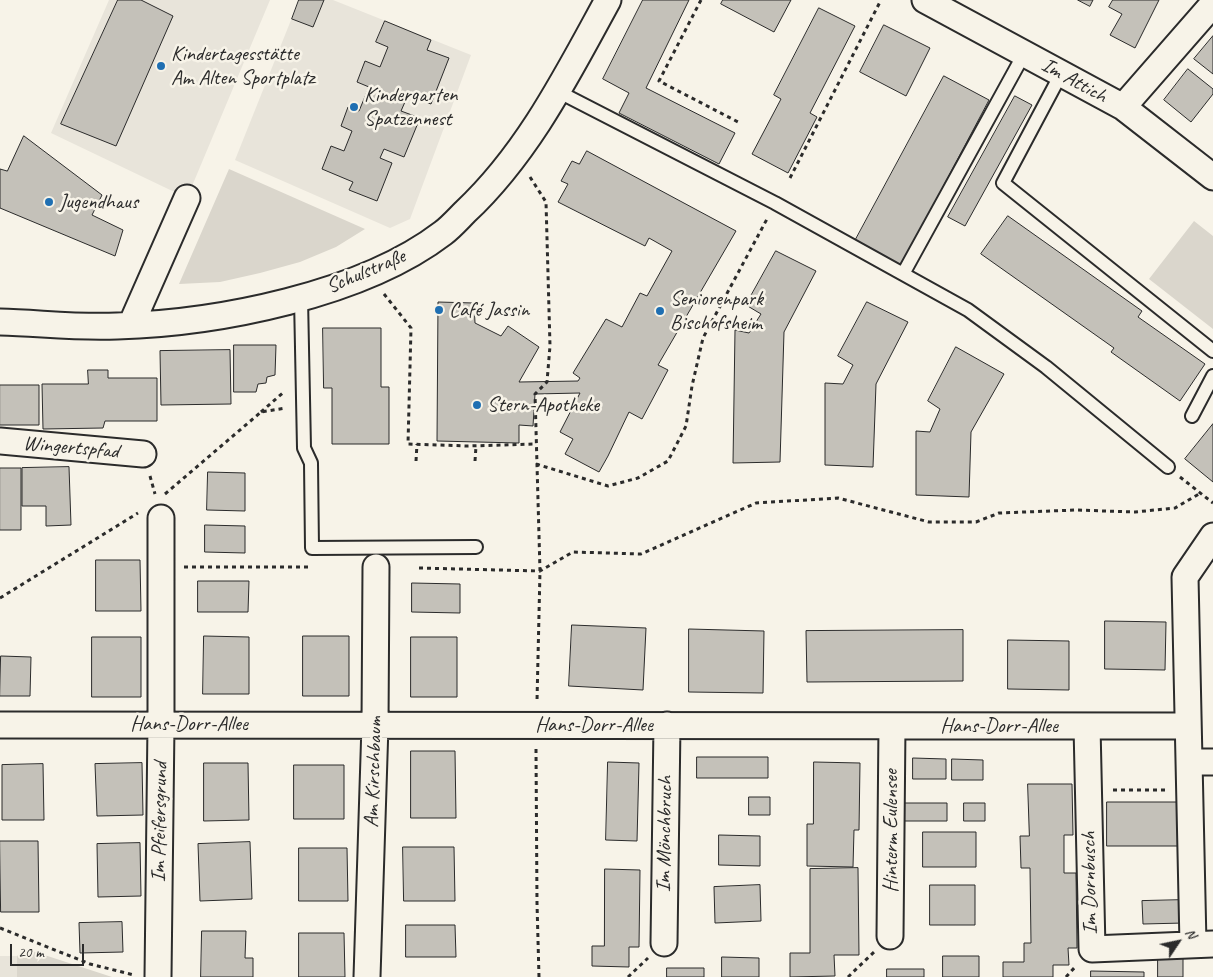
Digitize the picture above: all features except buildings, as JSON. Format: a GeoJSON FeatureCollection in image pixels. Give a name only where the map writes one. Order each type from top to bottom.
{"type":"FeatureCollection","features":[{"type":"Feature","properties":{"kind":"street","name":"Schulstraße"},"geometry":{"type":"LineString","coordinates":[[0,322],[131,326],[171,323],[244,312],[301,298],[368,275],[408,256],[444,233],[480,198],[517,154],[558,92],[608,0]]}},
{"type":"Feature","properties":{"kind":"street","name":"Im Attich"},"geometry":{"type":"LineString","coordinates":[[925,0],[1123,107],[1213,177]]}},
{"type":"Feature","properties":{"kind":"street"},"geometry":{"type":"LineString","coordinates":[[1123,107],[1213,4]]}},
{"type":"Feature","properties":{"kind":"street"},"geometry":{"type":"LineString","coordinates":[[131,326],[187,198]]}},
{"type":"Feature","properties":{"kind":"street","name":"Wingertspfad"},"geometry":{"type":"LineString","coordinates":[[0,441],[143,454]]}},
{"type":"Feature","properties":{"kind":"street","name":"Im Pfeifersgrund"},"geometry":{"type":"LineString","coordinates":[[158,977],[161,518]]}},
{"type":"Feature","properties":{"kind":"street"},"geometry":{"type":"LineString","coordinates":[[1203,944],[1190,790],[1201,762],[1188,726],[1185,577],[1213,536]]}},
{"type":"Feature","properties":{"kind":"street","name":"Am Kirschbaum"},"geometry":{"type":"LineString","coordinates":[[366,977],[376,725],[376,567]]}},
{"type":"Feature","properties":{"kind":"street","name":"Hans-Dorr-Allee"},"geometry":{"type":"LineString","coordinates":[[0,725],[1188,726]]}},
{"type":"Feature","properties":{"kind":"street","name":"Im Mönchbruch"},"geometry":{"type":"LineString","coordinates":[[664,943],[667,725]]}},
{"type":"Feature","properties":{"kind":"street","name":"Hinterm Eulensee"},"geometry":{"type":"LineString","coordinates":[[890,936],[892,726]]}},
{"type":"Feature","properties":{"kind":"street","name":"Im Dornbusch"},"geometry":{"type":"LineString","coordinates":[[1087,726],[1092,949],[1203,944]]}},
{"type":"Feature","properties":{"kind":"lane"},"geometry":{"type":"LineString","coordinates":[[903,274],[1024,54]]}},
{"type":"Feature","properties":{"kind":"lane"},"geometry":{"type":"LineString","coordinates":[[1061,74],[1003,183],[1213,351]]}},
{"type":"Feature","properties":{"kind":"lane"},"geometry":{"type":"LineString","coordinates":[[558,92],[776,203],[968,310],[1046,367],[1168,466]]}},
{"type":"Feature","properties":{"kind":"lane"},"geometry":{"type":"LineString","coordinates":[[301,298],[304,448],[311,463],[312,548],[476,547]]}},
{"type":"Feature","properties":{"kind":"lane"},"geometry":{"type":"LineString","coordinates":[[1192,416],[1213,376]]}},
{"type":"Feature","properties":{"kind":"path"},"geometry":{"type":"LineString","coordinates":[[701,0],[659,81],[740,123]]}},
{"type":"Feature","properties":{"kind":"path"},"geometry":{"type":"LineString","coordinates":[[790,178],[881,0]]}},
{"type":"Feature","properties":{"kind":"path"},"geometry":{"type":"LineString","coordinates":[[517,154],[546,202],[550,346],[547,382],[535,394],[540,571],[536,725],[539,977]]}},
{"type":"Feature","properties":{"kind":"path"},"geometry":{"type":"LineString","coordinates":[[536,464],[608,486],[638,478],[668,461],[686,426],[692,386],[703,338],[776,203]]}},
{"type":"Feature","properties":{"kind":"path"},"geometry":{"type":"LineString","coordinates":[[368,275],[411,328],[408,444],[476,446],[536,444]]}},
{"type":"Feature","properties":{"kind":"path"},"geometry":{"type":"LineString","coordinates":[[416,444],[416,461]]}},
{"type":"Feature","properties":{"kind":"path"},"geometry":{"type":"LineString","coordinates":[[475,461],[476,446]]}},
{"type":"Feature","properties":{"kind":"path"},"geometry":{"type":"LineString","coordinates":[[143,454],[161,518]]}},
{"type":"Feature","properties":{"kind":"path"},"geometry":{"type":"LineString","coordinates":[[1168,466],[1213,504]]}},
{"type":"Feature","properties":{"kind":"path"},"geometry":{"type":"LineString","coordinates":[[415,568],[540,571],[572,552],[641,554],[756,503],[838,498],[928,522],[976,522],[999,513],[1076,510],[1135,512],[1175,508],[1199,494]]}},
{"type":"Feature","properties":{"kind":"path"},"geometry":{"type":"LineString","coordinates":[[161,567],[318,567]]}},
{"type":"Feature","properties":{"kind":"path"},"geometry":{"type":"LineString","coordinates":[[1088,791],[1190,790]]}},
{"type":"Feature","properties":{"kind":"path"},"geometry":{"type":"LineString","coordinates":[[0,928],[90,964],[142,977]]}},
{"type":"Feature","properties":{"kind":"path"},"geometry":{"type":"LineString","coordinates":[[848,977],[890,936]]}},
{"type":"Feature","properties":{"kind":"shaded area","name":"Kindertagesstätte Am Alten Sportplatz"},"geometry":{"type":"Polygon","coordinates":[[[109,0],[270,0],[187,198],[51,133],[109,0]]]}},
{"type":"Feature","properties":{"kind":"shaded area","name":"Kindergarten Spatzennest"},"geometry":{"type":"Polygon","coordinates":[[[299,0],[333,0],[471,55],[410,219],[390,228],[235,160],[299,0]]]}},
{"type":"Feature","properties":{"kind":"shaded area"},"geometry":{"type":"Polygon","coordinates":[[[229,169],[365,229],[336,247],[300,262],[220,282],[179,284],[229,169]]]}},
{"type":"Feature","properties":{"kind":"shaded area"},"geometry":{"type":"Polygon","coordinates":[[[1194,221],[1213,236],[1213,329],[1149,279],[1194,221]]]}},
{"type":"Feature","properties":{"kind":"shaded area"},"geometry":{"type":"Polygon","coordinates":[[[26,949],[112,977],[17,977],[17,956],[26,949]]]}},
{"type":"Feature","properties":{"kind":"shaded area"},"geometry":{"type":"Polygon","coordinates":[[[0,956],[17,956],[17,977],[0,977],[0,956]]]}},
{"type":"Feature","properties":{"kind":"place","name":"Kindertagesstätte Am Alten Sportplatz"},"geometry":{"type":"Point","coordinates":[161,66]}},
{"type":"Feature","properties":{"kind":"place","name":"Kindergarten Spatzennest"},"geometry":{"type":"Point","coordinates":[354,107]}},
{"type":"Feature","properties":{"kind":"place","name":"Jugendhaus"},"geometry":{"type":"Point","coordinates":[49,202]}},
{"type":"Feature","properties":{"kind":"place","name":"Café Jassin"},"geometry":{"type":"Point","coordinates":[439,310]}},
{"type":"Feature","properties":{"kind":"place","name":"Seniorenpark Bischofsheim"},"geometry":{"type":"Point","coordinates":[660,311]}},
{"type":"Feature","properties":{"kind":"place","name":"Stern-Apotheke"},"geometry":{"type":"Point","coordinates":[477,405]}}]}
